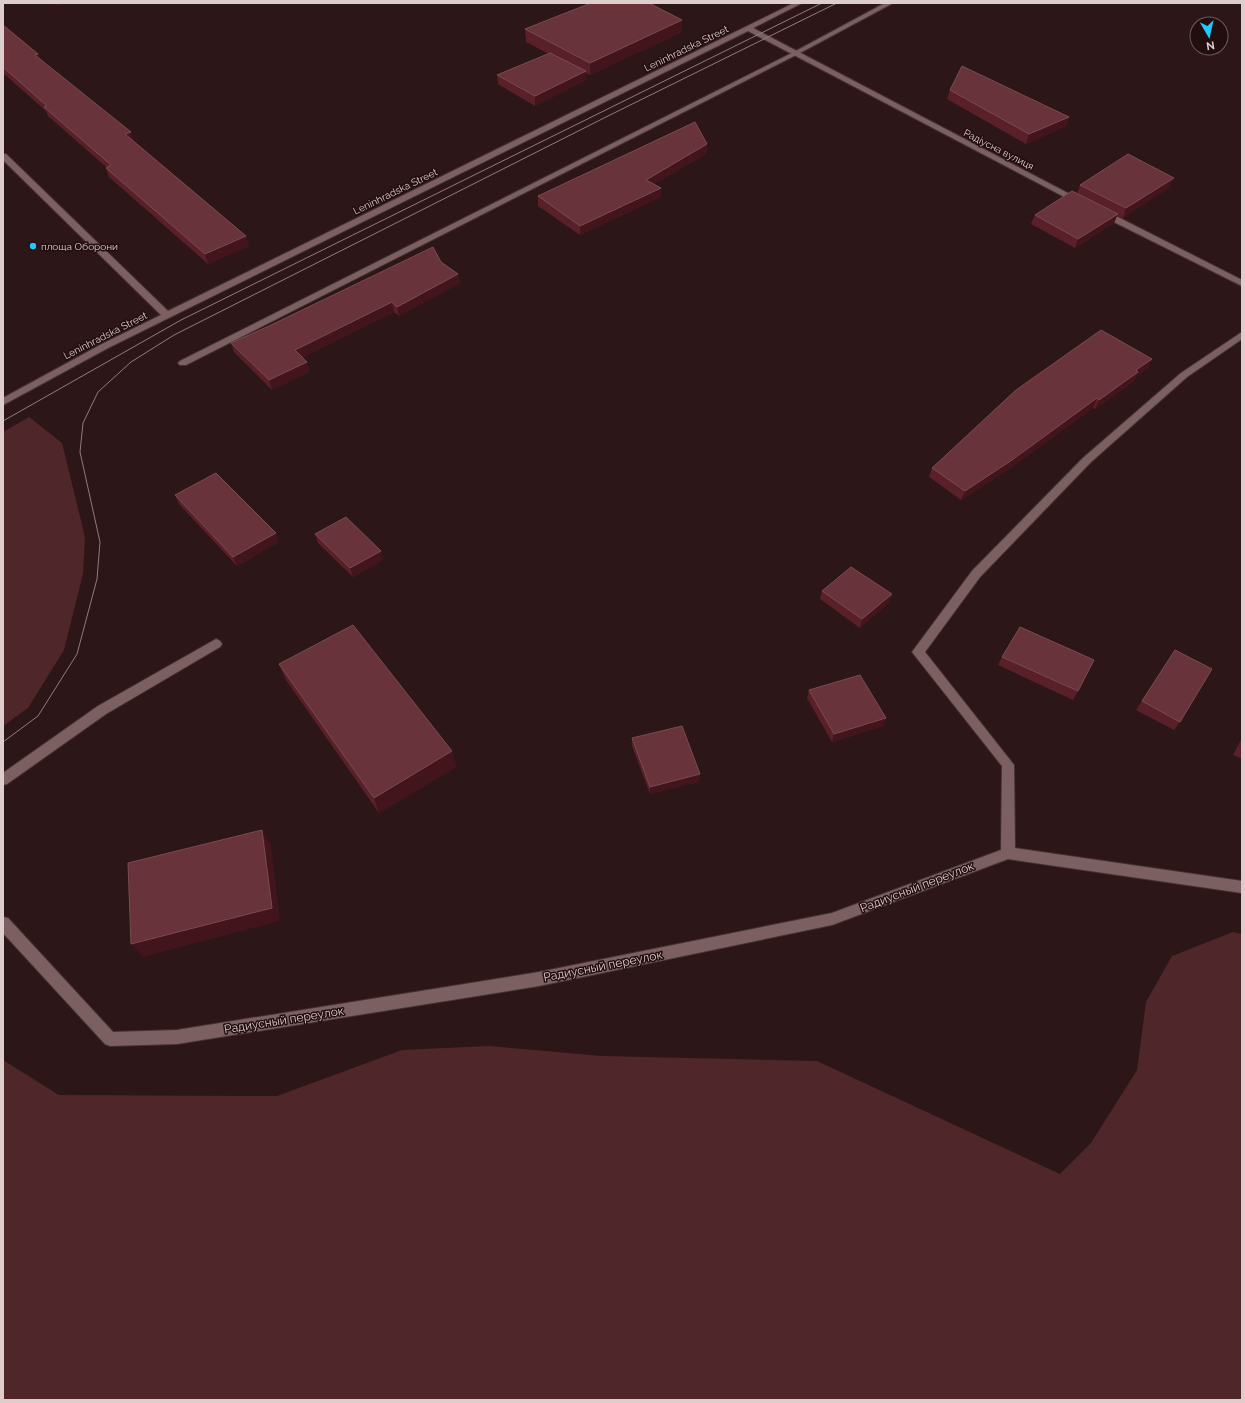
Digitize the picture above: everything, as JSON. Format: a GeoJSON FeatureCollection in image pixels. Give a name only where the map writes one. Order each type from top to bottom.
{"type":"FeatureCollection","features":[{"type":"Feature","properties":{"kind":"street","name":"Leninhradska Street"},"geometry":{"type":"LineString","coordinates":[[3,402],[105,346],[799,3]]}},
{"type":"Feature","properties":{"kind":"street"},"geometry":{"type":"LineString","coordinates":[[182,363],[796,53],[890,3]]}},
{"type":"Feature","properties":{"kind":"street","name":"Радіусна вулиця"},"geometry":{"type":"LineString","coordinates":[[749,29],[993,157],[1242,283]]}},
{"type":"Feature","properties":{"kind":"street"},"geometry":{"type":"LineString","coordinates":[[3,156],[167,316]]}},
{"type":"Feature","properties":{"kind":"street"},"geometry":{"type":"LineString","coordinates":[[1008,853],[1008,765],[918,652],[976,574],[1087,460],[1184,375],[1242,335]]}},
{"type":"Feature","properties":{"kind":"street"},"geometry":{"type":"LineString","coordinates":[[3,780],[102,710],[216,644]]}},
{"type":"Feature","properties":{"kind":"street","name":"Радиусный переулок"},"geometry":{"type":"LineString","coordinates":[[3,923],[110,1039],[177,1037],[539,979],[832,919],[1008,853],[1242,887]]}},
{"type":"Feature","properties":{"kind":"shaded area"},"geometry":{"type":"Polygon","coordinates":[[[29,417],[62,443],[85,537],[83,574],[64,650],[28,708],[3,726],[3,432],[29,417]]]}},
{"type":"Feature","properties":{"kind":"shaded area"},"geometry":{"type":"Polygon","coordinates":[[[1233,932],[1242,934],[1242,1400],[3,1400],[3,1060],[59,1095],[277,1096],[402,1050],[489,1046],[602,1056],[817,1061],[1060,1174],[1091,1143],[1137,1070],[1146,1002],[1172,956],[1233,932]]]}},
{"type":"Feature","properties":{"kind":"building"},"geometry":{"type":"Polygon","coordinates":[[[591,3],[649,3],[682,20],[590,63],[525,29],[591,3]]]}},
{"type":"Feature","properties":{"kind":"building"},"geometry":{"type":"Polygon","coordinates":[[[3,25],[38,54],[35,55],[131,132],[125,134],[246,236],[205,254],[106,168],[111,165],[44,107],[47,106],[3,67],[3,25]]]}},
{"type":"Feature","properties":{"kind":"building"},"geometry":{"type":"Polygon","coordinates":[[[550,53],[586,71],[535,96],[497,75],[550,53]]]}},
{"type":"Feature","properties":{"kind":"building"},"geometry":{"type":"Polygon","coordinates":[[[962,66],[1069,117],[1029,134],[950,90],[962,66]]]}},
{"type":"Feature","properties":{"kind":"building"},"geometry":{"type":"Polygon","coordinates":[[[695,122],[707,144],[646,180],[661,188],[580,226],[538,196],[695,122]]]}},
{"type":"Feature","properties":{"kind":"building"},"geometry":{"type":"Polygon","coordinates":[[[1128,154],[1174,178],[1126,208],[1080,185],[1128,154]]]}},
{"type":"Feature","properties":{"kind":"building"},"geometry":{"type":"Polygon","coordinates":[[[1072,191],[1118,214],[1078,239],[1035,215],[1072,191]]]}},
{"type":"Feature","properties":{"kind":"building"},"geometry":{"type":"Polygon","coordinates":[[[433,247],[441,262],[458,274],[397,307],[392,302],[295,350],[307,362],[269,380],[231,343],[269,326],[433,247]]]}},
{"type":"Feature","properties":{"kind":"building"},"geometry":{"type":"Polygon","coordinates":[[[1101,330],[1152,359],[1136,370],[1138,372],[1099,400],[1097,398],[1012,460],[965,491],[932,468],[1016,390],[1101,330]]]}},
{"type":"Feature","properties":{"kind":"building"},"geometry":{"type":"Polygon","coordinates":[[[216,473],[276,533],[233,557],[175,495],[216,473]]]}},
{"type":"Feature","properties":{"kind":"building"},"geometry":{"type":"Polygon","coordinates":[[[346,517],[381,551],[350,568],[315,534],[346,517]]]}},
{"type":"Feature","properties":{"kind":"building"},"geometry":{"type":"Polygon","coordinates":[[[851,567],[892,594],[862,619],[822,591],[851,567]]]}},
{"type":"Feature","properties":{"kind":"building"},"geometry":{"type":"Polygon","coordinates":[[[353,625],[452,751],[374,798],[279,664],[353,625]]]}},
{"type":"Feature","properties":{"kind":"building"},"geometry":{"type":"Polygon","coordinates":[[[1020,627],[1094,660],[1078,691],[1002,657],[1020,627]]]}},
{"type":"Feature","properties":{"kind":"building"},"geometry":{"type":"Polygon","coordinates":[[[1175,650],[1212,669],[1180,722],[1142,701],[1175,650]]]}},
{"type":"Feature","properties":{"kind":"building"},"geometry":{"type":"Polygon","coordinates":[[[860,675],[886,718],[834,734],[809,690],[860,675]]]}},
{"type":"Feature","properties":{"kind":"building"},"geometry":{"type":"Polygon","coordinates":[[[682,726],[700,774],[650,787],[632,738],[682,726]]]}},
{"type":"Feature","properties":{"kind":"building"},"geometry":{"type":"Polygon","coordinates":[[[262,830],[272,908],[131,944],[128,863],[262,830]]]}},
{"type":"Feature","properties":{"kind":"tram line"},"geometry":{"type":"LineString","coordinates":[[3,421],[181,320],[822,3]]}},
{"type":"Feature","properties":{"kind":"tram line"},"geometry":{"type":"LineString","coordinates":[[3,742],[38,716],[77,654],[97,579],[100,542],[80,452],[83,423],[98,392],[131,362],[174,335],[610,115],[837,3]]}},
{"type":"Feature","properties":{"kind":"place","name":"площа Оборони"},"geometry":{"type":"Point","coordinates":[33,246]}}]}
